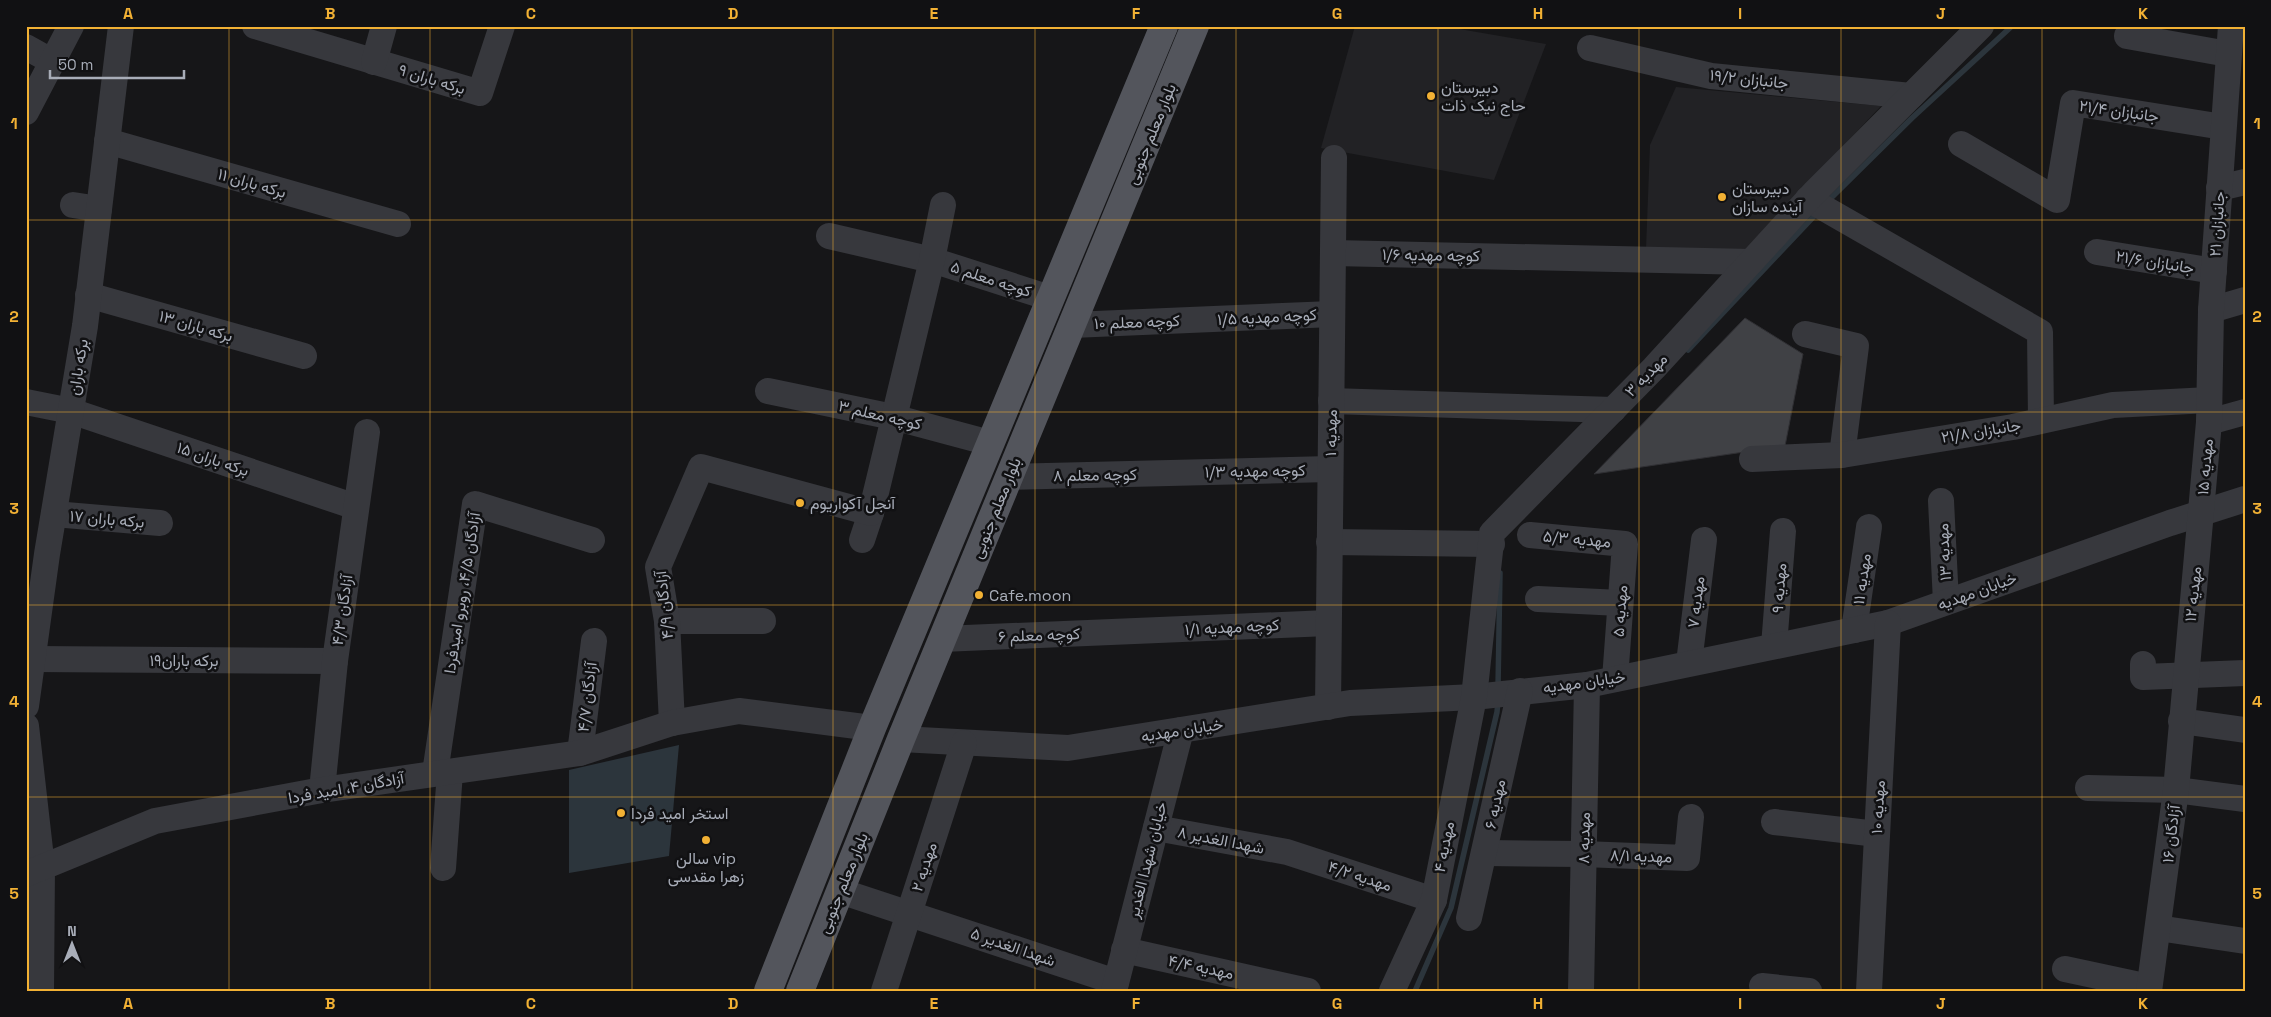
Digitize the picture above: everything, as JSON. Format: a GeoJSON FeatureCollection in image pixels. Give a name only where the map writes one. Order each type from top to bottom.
{"type":"FeatureCollection","features":[{"type":"Feature","properties":{"kind":"main road","name":"بلوار معلم جنوبی"},"geometry":{"type":"LineString","coordinates":[[768,991],[872,728],[1164,26]]}},
{"type":"Feature","properties":{"kind":"main road","name":"بلوار معلم جنوبی"},"geometry":{"type":"LineString","coordinates":[[800,991],[901,739],[1195,26]]}},
{"type":"Feature","properties":{"kind":"main road"},"geometry":{"type":"LineString","coordinates":[[788,940],[816,950]]}},
{"type":"Feature","properties":{"kind":"street"},"geometry":{"type":"LineString","coordinates":[[26,112],[71,26]]}},
{"type":"Feature","properties":{"kind":"street","name":"برکه باران"},"geometry":{"type":"LineString","coordinates":[[26,706],[33,659],[37,550],[54,514],[71,411],[88,295],[121,26]]}},
{"type":"Feature","properties":{"kind":"street"},"geometry":{"type":"LineString","coordinates":[[374,62],[384,26]]}},
{"type":"Feature","properties":{"kind":"street","name":"برکه باران ۹"},"geometry":{"type":"LineString","coordinates":[[259,27],[480,93],[502,26]]}},
{"type":"Feature","properties":{"kind":"street","name":"مهدیه ۳"},"geometry":{"type":"LineString","coordinates":[[1474,697],[1492,533],[1613,410],[1808,199],[1981,26]]}},
{"type":"Feature","properties":{"kind":"street","name":"جانبازان ۲۱"},"geometry":{"type":"LineString","coordinates":[[2209,411],[2211,310],[2231,26]]}},
{"type":"Feature","properties":{"kind":"street"},"geometry":{"type":"LineString","coordinates":[[2127,36],[2228,54]]}},
{"type":"Feature","properties":{"kind":"street"},"geometry":{"type":"LineString","coordinates":[[26,48],[53,62]]}},
{"type":"Feature","properties":{"kind":"street","name":"جانبازان ۱۹/۲"},"geometry":{"type":"LineString","coordinates":[[1590,48],[1711,76],[1911,96]]}},
{"type":"Feature","properties":{"kind":"street","name":"جانبازان ۲۱/۴"},"geometry":{"type":"LineString","coordinates":[[1961,144],[2057,200],[2073,103],[2224,127]]}},
{"type":"Feature","properties":{"kind":"street","name":"برکه باران ۱۱"},"geometry":{"type":"LineString","coordinates":[[107,141],[398,224]]}},
{"type":"Feature","properties":{"kind":"street","name":"مهدیه ۱"},"geometry":{"type":"LineString","coordinates":[[1328,707],[1334,158]]}},
{"type":"Feature","properties":{"kind":"street"},"geometry":{"type":"LineString","coordinates":[[2219,188],[2245,182]]}},
{"type":"Feature","properties":{"kind":"street"},"geometry":{"type":"LineString","coordinates":[[1808,199],[2040,332],[2041,420]]}},
{"type":"Feature","properties":{"kind":"street"},"geometry":{"type":"LineString","coordinates":[[74,205],[99,209]]}},
{"type":"Feature","properties":{"kind":"street","name":"کوچه معلم ۵"},"geometry":{"type":"LineString","coordinates":[[932,260],[943,205]]}},
{"type":"Feature","properties":{"kind":"street","name":"کوچه معلم ۵"},"geometry":{"type":"LineString","coordinates":[[829,236],[932,260],[1050,298]]}},
{"type":"Feature","properties":{"kind":"street","name":"جانبازان ۲۱/۶"},"geometry":{"type":"LineString","coordinates":[[2097,252],[2214,271]]}},
{"type":"Feature","properties":{"kind":"street","name":"کوچه مهدیه ۱/۶"},"geometry":{"type":"LineString","coordinates":[[1333,253],[1751,262]]}},
{"type":"Feature","properties":{"kind":"street"},"geometry":{"type":"LineString","coordinates":[[862,540],[871,513],[932,260]]}},
{"type":"Feature","properties":{"kind":"street","name":"برکه باران ۱۳"},"geometry":{"type":"LineString","coordinates":[[88,295],[304,356]]}},
{"type":"Feature","properties":{"kind":"street"},"geometry":{"type":"LineString","coordinates":[[2211,310],[2245,300]]}},
{"type":"Feature","properties":{"kind":"street","name":"کوچه مهدیه ۱/۵"},"geometry":{"type":"LineString","coordinates":[[1202,320],[1332,314]]}},
{"type":"Feature","properties":{"kind":"street","name":"کوچه معلم ۱۰"},"geometry":{"type":"LineString","coordinates":[[1072,325],[1202,320]]}},
{"type":"Feature","properties":{"kind":"street"},"geometry":{"type":"LineString","coordinates":[[1805,334],[1856,346],[1842,455]]}},
{"type":"Feature","properties":{"kind":"street","name":"کوچه معلم ۳"},"geometry":{"type":"LineString","coordinates":[[768,391],[893,417],[990,442]]}},
{"type":"Feature","properties":{"kind":"street"},"geometry":{"type":"LineString","coordinates":[[1331,401],[1613,410]]}},
{"type":"Feature","properties":{"kind":"street","name":"برکه باران ۱۵"},"geometry":{"type":"LineString","coordinates":[[26,402],[71,411],[356,507]]}},
{"type":"Feature","properties":{"kind":"street","name":"جانبازان ۲۱/۸"},"geometry":{"type":"LineString","coordinates":[[1752,459],[1842,455],[2013,427],[2113,405],[2245,412]]}},
{"type":"Feature","properties":{"kind":"street","name":"مهدیه ۱۵"},"geometry":{"type":"LineString","coordinates":[[2201,513],[2209,411]]}},
{"type":"Feature","properties":{"kind":"street","name":"آزادگان ۴/۳"},"geometry":{"type":"LineString","coordinates":[[322,790],[335,661],[367,432]]}},
{"type":"Feature","properties":{"kind":"street","name":"آزادگان ۴/۹"},"geometry":{"type":"LineString","coordinates":[[672,723],[667,621],[658,567],[701,466],[871,513]]}},
{"type":"Feature","properties":{"kind":"street","name":"کوچه مهدیه ۱/۳"},"geometry":{"type":"LineString","coordinates":[[1180,473],[1330,470]]}},
{"type":"Feature","properties":{"kind":"street","name":"کوچه معلم ۸"},"geometry":{"type":"LineString","coordinates":[[1009,477],[1180,473]]}},
{"type":"Feature","properties":{"kind":"street","name":"خیابان مهدیه"},"geometry":{"type":"LineString","coordinates":[[901,739],[1068,748],[1350,703],[1474,697],[1587,685],[1888,623],[2245,499]]}},
{"type":"Feature","properties":{"kind":"street","name":"مهدیه ۱۳"},"geometry":{"type":"LineString","coordinates":[[1941,502],[1946,602]]}},
{"type":"Feature","properties":{"kind":"street","name":"آزادگان ۴/۵، روبرو امیدفردا"},"geometry":{"type":"LineString","coordinates":[[442,772],[475,504],[592,540]]}},
{"type":"Feature","properties":{"kind":"street","name":"مهدیه ۱۲"},"geometry":{"type":"LineString","coordinates":[[2185,676],[2201,513]]}},
{"type":"Feature","properties":{"kind":"street","name":"برکه باران ۱۷"},"geometry":{"type":"LineString","coordinates":[[54,514],[160,523]]}},
{"type":"Feature","properties":{"kind":"street","name":"مهدیه ۱۱"},"geometry":{"type":"LineString","coordinates":[[1854,630],[1869,527]]}},
{"type":"Feature","properties":{"kind":"street","name":"مهدیه ۹"},"geometry":{"type":"LineString","coordinates":[[1774,646],[1783,531]]}},
{"type":"Feature","properties":{"kind":"street","name":"مهدیه ۵/۳"},"geometry":{"type":"LineString","coordinates":[[1530,535],[1624,544]]}},
{"type":"Feature","properties":{"kind":"street","name":"مهدیه ۷"},"geometry":{"type":"LineString","coordinates":[[1689,664],[1704,540]]}},
{"type":"Feature","properties":{"kind":"street"},"geometry":{"type":"LineString","coordinates":[[1329,542],[1492,544]]}},
{"type":"Feature","properties":{"kind":"street","name":"مهدیه ۵"},"geometry":{"type":"LineString","coordinates":[[1615,679],[1624,544]]}},
{"type":"Feature","properties":{"kind":"street"},"geometry":{"type":"LineString","coordinates":[[1538,599],[1620,603]]}},
{"type":"Feature","properties":{"kind":"street"},"geometry":{"type":"LineString","coordinates":[[667,621],[763,621]]}},
{"type":"Feature","properties":{"kind":"street","name":"کوچه مهدیه ۱/۱"},"geometry":{"type":"LineString","coordinates":[[1135,631],[1328,623]]}},
{"type":"Feature","properties":{"kind":"street","name":"مهدیه ۱۰"},"geometry":{"type":"LineString","coordinates":[[1869,991],[1888,623]]}},
{"type":"Feature","properties":{"kind":"street","name":"کوچه معلم ۶"},"geometry":{"type":"LineString","coordinates":[[942,640],[1135,631]]}},
{"type":"Feature","properties":{"kind":"street","name":"آزادگان ۴/۷"},"geometry":{"type":"LineString","coordinates":[[580,753],[594,641]]}},
{"type":"Feature","properties":{"kind":"street","name":"برکه باران۱۹"},"geometry":{"type":"LineString","coordinates":[[33,659],[335,661]]}},
{"type":"Feature","properties":{"kind":"street"},"geometry":{"type":"LineString","coordinates":[[2143,664],[2143,677],[2245,673]]}},
{"type":"Feature","properties":{"kind":"street","name":"آزادگان ۱۶"},"geometry":{"type":"LineString","coordinates":[[2149,989],[2176,790],[2185,676]]}},
{"type":"Feature","properties":{"kind":"street","name":"مهدیه ۸"},"geometry":{"type":"LineString","coordinates":[[1581,991],[1587,685]]}},
{"type":"Feature","properties":{"kind":"street","name":"مهدیه ۶"},"geometry":{"type":"LineString","coordinates":[[1469,918],[1520,691]]}},
{"type":"Feature","properties":{"kind":"street","name":"مهدیه ۴"},"geometry":{"type":"LineString","coordinates":[[1392,991],[1434,900],[1474,697]]}},
{"type":"Feature","properties":{"kind":"street","name":"آزادگان ۴، امید فردا"},"geometry":{"type":"LineString","coordinates":[[34,871],[155,821],[322,790],[580,753],[672,723],[739,711],[872,728]]}},
{"type":"Feature","properties":{"kind":"street"},"geometry":{"type":"LineString","coordinates":[[2181,721],[2245,730]]}},
{"type":"Feature","properties":{"kind":"street"},"geometry":{"type":"LineString","coordinates":[[26,726],[41,991]]}},
{"type":"Feature","properties":{"kind":"street","name":"خیابان شهدا الغدیر"},"geometry":{"type":"LineString","coordinates":[[1115,986],[1181,730]]}},
{"type":"Feature","properties":{"kind":"street","name":"مهدیه ۲"},"geometry":{"type":"LineString","coordinates":[[884,991],[964,743]]}},
{"type":"Feature","properties":{"kind":"street"},"geometry":{"type":"LineString","coordinates":[[442,772],[443,868]]}},
{"type":"Feature","properties":{"kind":"street"},"geometry":{"type":"LineString","coordinates":[[2088,788],[2176,790],[2245,799]]}},
{"type":"Feature","properties":{"kind":"street","name":"مهدیه ۸/۱"},"geometry":{"type":"LineString","coordinates":[[1584,854],[1686,858],[1691,817]]}},
{"type":"Feature","properties":{"kind":"street"},"geometry":{"type":"LineString","coordinates":[[1774,822],[1877,834]]}},
{"type":"Feature","properties":{"kind":"street","name":"شهدا الغدیر ۸"},"geometry":{"type":"LineString","coordinates":[[1156,828],[1287,852]]}},
{"type":"Feature","properties":{"kind":"street","name":"مهدیه ۴/۲"},"geometry":{"type":"LineString","coordinates":[[1287,852],[1434,900]]}},
{"type":"Feature","properties":{"kind":"street"},"geometry":{"type":"LineString","coordinates":[[1485,853],[1584,854]]}},
{"type":"Feature","properties":{"kind":"street","name":"شهدا الغدیر ۵"},"geometry":{"type":"LineString","coordinates":[[840,891],[909,912],[1115,986]]}},
{"type":"Feature","properties":{"kind":"street"},"geometry":{"type":"LineString","coordinates":[[2158,928],[2245,941]]}},
{"type":"Feature","properties":{"kind":"street","name":"مهدیه ۴/۴"},"geometry":{"type":"LineString","coordinates":[[1124,950],[1308,991]]}},
{"type":"Feature","properties":{"kind":"street"},"geometry":{"type":"LineString","coordinates":[[2065,969],[2149,989]]}},
{"type":"Feature","properties":{"kind":"street"},"geometry":{"type":"LineString","coordinates":[[1762,986],[1809,991]]}},
{"type":"Feature","properties":{"kind":"shaded area","name":"دبیرستان حاج نیک ذات"},"geometry":{"type":"Polygon","coordinates":[[[1355,26],[1442,26],[1546,44],[1494,180],[1321,148],[1355,26]]]}},
{"type":"Feature","properties":{"kind":"shaded area","name":"دبیرستان آینده سازان"},"geometry":{"type":"Polygon","coordinates":[[[1676,87],[1881,106],[1745,250],[1646,249],[1650,145],[1676,87]]]}},
{"type":"Feature","properties":{"kind":"shaded area","name":"استخر امید فردا"},"geometry":{"type":"Polygon","coordinates":[[[679,745],[669,856],[569,873],[569,770],[679,745]]]}},
{"type":"Feature","properties":{"kind":"building"},"geometry":{"type":"Polygon","coordinates":[[[1745,318],[1803,354],[1785,446],[1594,474],[1745,318]]]}},
{"type":"Feature","properties":{"kind":"waterway"},"geometry":{"type":"LineString","coordinates":[[1827,202],[1912,118],[2012,26]]}},
{"type":"Feature","properties":{"kind":"waterway"},"geometry":{"type":"LineString","coordinates":[[1688,350],[1817,213]]}},
{"type":"Feature","properties":{"kind":"waterway"},"geometry":{"type":"LineString","coordinates":[[1498,687],[1500,573]]}},
{"type":"Feature","properties":{"kind":"waterway"},"geometry":{"type":"LineString","coordinates":[[1415,991],[1451,908],[1498,701]]}},
{"type":"Feature","properties":{"kind":"place","name":"دبیرستان حاج نیک ذات"},"geometry":{"type":"Point","coordinates":[1431,96]}},
{"type":"Feature","properties":{"kind":"place","name":"دبیرستان آینده سازان"},"geometry":{"type":"Point","coordinates":[1722,197]}},
{"type":"Feature","properties":{"kind":"place","name":"آنجل آکواریوم"},"geometry":{"type":"Point","coordinates":[800,503]}},
{"type":"Feature","properties":{"kind":"place","name":"Cafe.moon"},"geometry":{"type":"Point","coordinates":[979,595]}},
{"type":"Feature","properties":{"kind":"place","name":"استخر امید فردا"},"geometry":{"type":"Point","coordinates":[621,813]}},
{"type":"Feature","properties":{"kind":"place","name":"سالن vip زهرا مقدسی"},"geometry":{"type":"Point","coordinates":[706,840]}}]}
